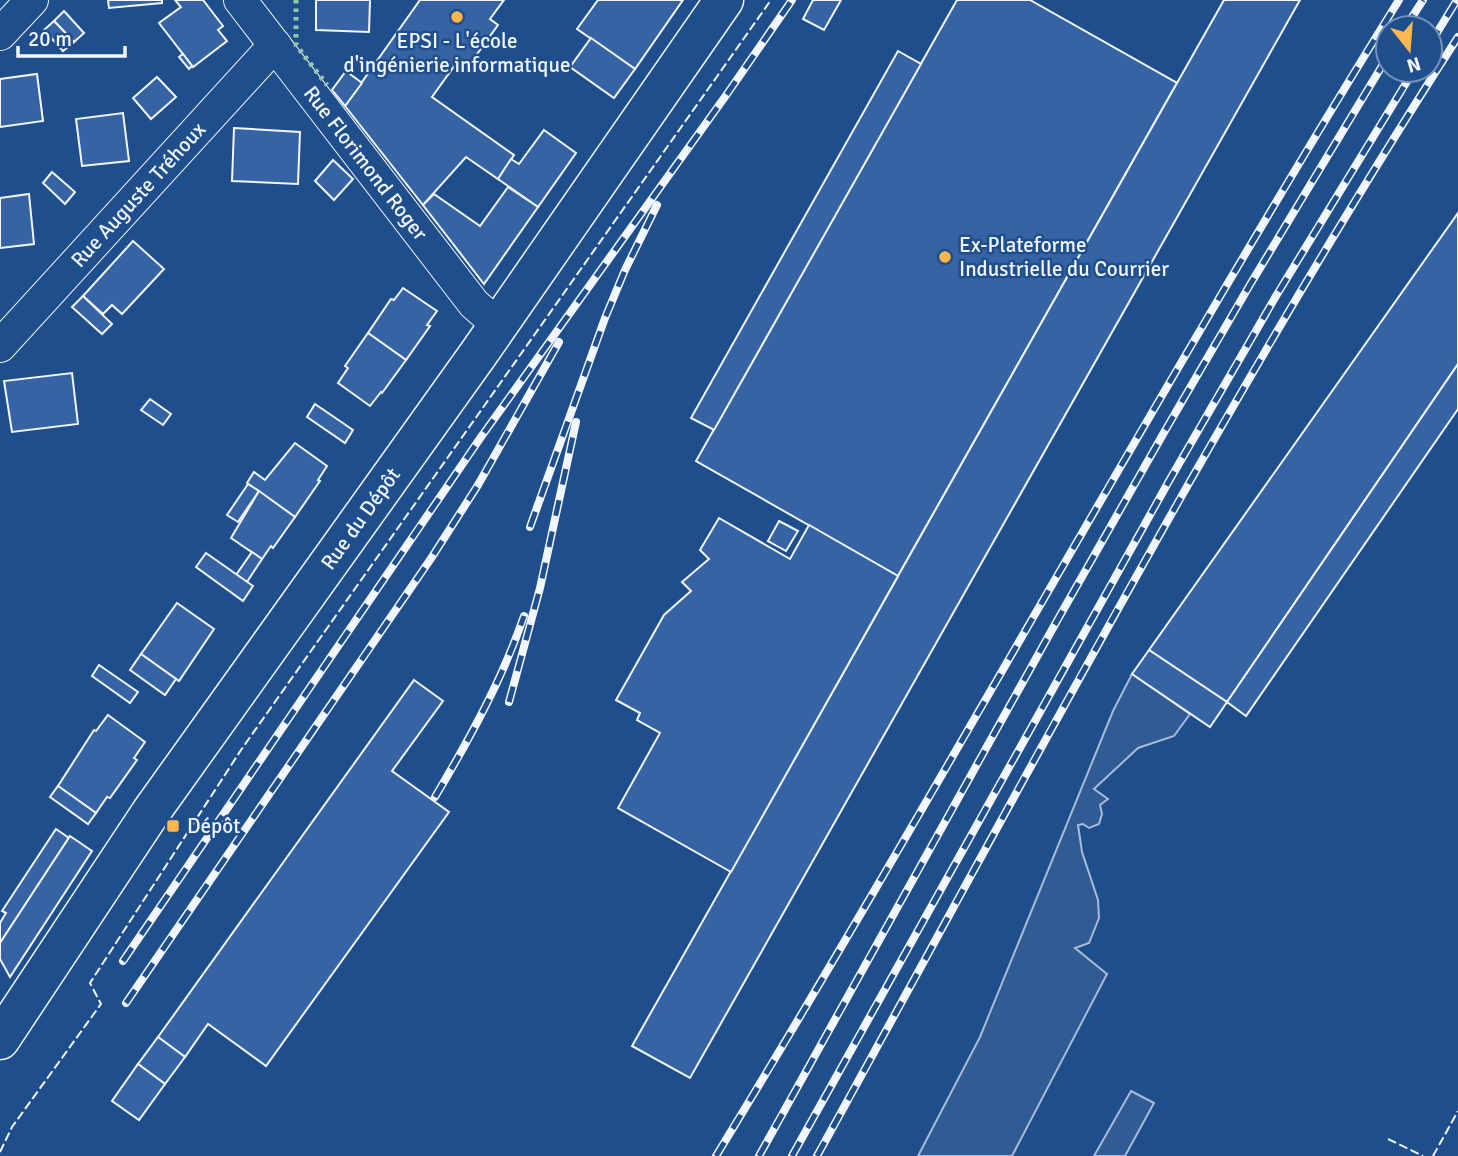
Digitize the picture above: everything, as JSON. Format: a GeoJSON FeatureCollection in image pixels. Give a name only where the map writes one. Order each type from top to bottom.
{"type":"FeatureCollection","features":[{"type":"Feature","properties":{"kind":"main road","name":"Rue du Dépôt"},"geometry":{"type":"LineString","coordinates":[[0,1040],[151,812],[724,0]]}},
{"type":"Feature","properties":{"kind":"street"},"geometry":{"type":"LineString","coordinates":[[0,34],[32,0]]}},
{"type":"Feature","properties":{"kind":"street","name":"Rue Florimond Roger"},"geometry":{"type":"LineString","coordinates":[[240,0],[474,304],[497,324]]}},
{"type":"Feature","properties":{"kind":"street","name":"Rue Auguste Tréhoux"},"geometry":{"type":"LineString","coordinates":[[0,346],[275,45]]}},
{"type":"Feature","properties":{"kind":"shaded area"},"geometry":{"type":"Polygon","coordinates":[[[1132,674],[1190,714],[1174,736],[1138,748],[1094,789],[1108,799],[1100,805],[1102,814],[1099,824],[1089,828],[1083,824],[1078,825],[1082,852],[1098,900],[1099,918],[1089,943],[1075,948],[1107,974],[1012,1156],[918,1156],[980,1037],[1113,711],[1132,674]]]}},
{"type":"Feature","properties":{"kind":"shaded area"},"geometry":{"type":"Polygon","coordinates":[[[1131,1091],[1154,1103],[1125,1156],[1094,1156],[1131,1091]]]}},
{"type":"Feature","properties":{"kind":"building"},"geometry":{"type":"Polygon","coordinates":[[[108,0],[162,0],[162,3],[109,8],[108,0]]]}},
{"type":"Feature","properties":{"kind":"building"},"geometry":{"type":"Polygon","coordinates":[[[175,0],[203,0],[223,26],[218,30],[227,41],[193,67],[159,23],[181,7],[175,0]]]}},
{"type":"Feature","properties":{"kind":"building"},"geometry":{"type":"Polygon","coordinates":[[[316,0],[370,0],[369,32],[316,30],[316,0]]]}},
{"type":"Feature","properties":{"kind":"building"},"geometry":{"type":"Polygon","coordinates":[[[420,0],[504,0],[490,19],[498,25],[467,68],[458,61],[432,97],[514,155],[498,179],[466,157],[423,205],[345,106],[420,0]]]}},
{"type":"Feature","properties":{"kind":"building"},"geometry":{"type":"Polygon","coordinates":[[[598,0],[683,0],[635,69],[577,29],[598,0]]]}},
{"type":"Feature","properties":{"kind":"building"},"geometry":{"type":"Polygon","coordinates":[[[813,0],[841,0],[824,30],[803,19],[813,0]]]}},
{"type":"Feature","properties":{"kind":"building","name":"Ex-Plateforme Industrielle du Courrier"},"geometry":{"type":"Polygon","coordinates":[[[957,0],[1030,0],[1177,83],[898,576],[696,461],[957,0]]]}},
{"type":"Feature","properties":{"kind":"building"},"geometry":{"type":"Polygon","coordinates":[[[1224,0],[1300,0],[690,1078],[632,1046],[1224,0]]]}},
{"type":"Feature","properties":{"kind":"building"},"geometry":{"type":"Polygon","coordinates":[[[64,11],[84,33],[74,42],[54,21],[64,11]]]}},
{"type":"Feature","properties":{"kind":"building"},"geometry":{"type":"Polygon","coordinates":[[[54,21],[74,42],[63,51],[44,30],[54,21]]]}},
{"type":"Feature","properties":{"kind":"building"},"geometry":{"type":"Polygon","coordinates":[[[591,38],[635,69],[614,98],[570,67],[591,38]]]}},
{"type":"Feature","properties":{"kind":"building"},"geometry":{"type":"Polygon","coordinates":[[[898,51],[921,64],[714,430],[691,418],[898,51]]]}},
{"type":"Feature","properties":{"kind":"building"},"geometry":{"type":"Polygon","coordinates":[[[183,54],[192,66],[189,69],[179,57],[183,54]]]}},
{"type":"Feature","properties":{"kind":"building"},"geometry":{"type":"Polygon","coordinates":[[[346,71],[362,83],[345,106],[332,90],[346,71]]]}},
{"type":"Feature","properties":{"kind":"building"},"geometry":{"type":"Polygon","coordinates":[[[37,74],[43,121],[0,127],[0,79],[37,74]]]}},
{"type":"Feature","properties":{"kind":"building"},"geometry":{"type":"Polygon","coordinates":[[[157,77],[176,97],[151,119],[133,98],[157,77]]]}},
{"type":"Feature","properties":{"kind":"building"},"geometry":{"type":"Polygon","coordinates":[[[123,113],[129,161],[82,166],[76,119],[123,113]]]}},
{"type":"Feature","properties":{"kind":"building"},"geometry":{"type":"Polygon","coordinates":[[[234,128],[300,132],[298,184],[232,181],[234,128]]]}},
{"type":"Feature","properties":{"kind":"building"},"geometry":{"type":"Polygon","coordinates":[[[544,130],[576,153],[538,207],[498,179],[511,159],[519,164],[544,130]]]}},
{"type":"Feature","properties":{"kind":"building"},"geometry":{"type":"Polygon","coordinates":[[[333,160],[353,179],[334,200],[315,181],[333,160]]]}},
{"type":"Feature","properties":{"kind":"building"},"geometry":{"type":"Polygon","coordinates":[[[52,172],[75,192],[65,204],[43,183],[52,172]]]}},
{"type":"Feature","properties":{"kind":"building"},"geometry":{"type":"Polygon","coordinates":[[[508,187],[538,207],[484,284],[423,205],[434,194],[480,226],[508,187]]]}},
{"type":"Feature","properties":{"kind":"building"},"geometry":{"type":"Polygon","coordinates":[[[29,194],[34,244],[0,248],[0,198],[29,194]]]}},
{"type":"Feature","properties":{"kind":"building"},"geometry":{"type":"Polygon","coordinates":[[[1458,213],[1458,364],[1227,702],[1149,650],[1458,213]]]}},
{"type":"Feature","properties":{"kind":"building"},"geometry":{"type":"Polygon","coordinates":[[[133,241],[164,269],[122,314],[112,305],[103,314],[83,296],[133,241]]]}},
{"type":"Feature","properties":{"kind":"building"},"geometry":{"type":"Polygon","coordinates":[[[403,288],[437,311],[427,325],[430,326],[406,360],[368,333],[391,299],[394,300],[403,288]]]}},
{"type":"Feature","properties":{"kind":"building"},"geometry":{"type":"Polygon","coordinates":[[[83,296],[112,324],[102,334],[72,307],[83,296]]]}},
{"type":"Feature","properties":{"kind":"building"},"geometry":{"type":"Polygon","coordinates":[[[368,333],[406,360],[370,406],[338,383],[348,368],[345,366],[368,333]]]}},
{"type":"Feature","properties":{"kind":"building"},"geometry":{"type":"Polygon","coordinates":[[[1458,364],[1458,409],[1246,716],[1227,702],[1458,364]]]}},
{"type":"Feature","properties":{"kind":"building"},"geometry":{"type":"Polygon","coordinates":[[[72,373],[78,424],[12,432],[4,381],[72,373]]]}},
{"type":"Feature","properties":{"kind":"building"},"geometry":{"type":"Polygon","coordinates":[[[150,399],[171,414],[163,425],[141,410],[150,399]]]}},
{"type":"Feature","properties":{"kind":"building"},"geometry":{"type":"Polygon","coordinates":[[[315,404],[353,430],[345,443],[307,417],[315,404]]]}},
{"type":"Feature","properties":{"kind":"building"},"geometry":{"type":"Polygon","coordinates":[[[295,443],[327,466],[295,517],[247,483],[254,472],[265,480],[295,443]]]}},
{"type":"Feature","properties":{"kind":"building"},"geometry":{"type":"Polygon","coordinates":[[[248,484],[259,491],[238,522],[227,515],[248,484]]]}},
{"type":"Feature","properties":{"kind":"building"},"geometry":{"type":"Polygon","coordinates":[[[259,491],[295,517],[262,559],[231,538],[259,491]]]}},
{"type":"Feature","properties":{"kind":"building"},"geometry":{"type":"Polygon","coordinates":[[[719,518],[790,559],[809,525],[898,576],[731,872],[618,808],[660,733],[637,720],[640,713],[616,700],[664,615],[691,591],[682,582],[709,559],[700,550],[719,518]]]}},
{"type":"Feature","properties":{"kind":"building"},"geometry":{"type":"Polygon","coordinates":[[[779,521],[798,531],[786,551],[768,541],[779,521]]]}},
{"type":"Feature","properties":{"kind":"building"},"geometry":{"type":"Polygon","coordinates":[[[252,552],[262,559],[247,582],[236,575],[252,552]]]}},
{"type":"Feature","properties":{"kind":"building"},"geometry":{"type":"Polygon","coordinates":[[[206,553],[253,586],[243,601],[196,567],[206,553]]]}},
{"type":"Feature","properties":{"kind":"building"},"geometry":{"type":"Polygon","coordinates":[[[177,603],[214,629],[179,681],[141,654],[177,603]]]}},
{"type":"Feature","properties":{"kind":"building"},"geometry":{"type":"Polygon","coordinates":[[[1149,650],[1227,702],[1210,727],[1132,674],[1149,650]]]}},
{"type":"Feature","properties":{"kind":"building"},"geometry":{"type":"Polygon","coordinates":[[[141,654],[176,679],[165,695],[130,670],[141,654]]]}},
{"type":"Feature","properties":{"kind":"building"},"geometry":{"type":"Polygon","coordinates":[[[99,665],[138,692],[130,703],[92,676],[99,665]]]}},
{"type":"Feature","properties":{"kind":"building"},"geometry":{"type":"Polygon","coordinates":[[[414,680],[443,701],[392,771],[449,812],[266,1066],[208,1024],[185,1057],[158,1037],[414,680]]]}},
{"type":"Feature","properties":{"kind":"building"},"geometry":{"type":"Polygon","coordinates":[[[108,715],[145,742],[134,758],[137,760],[96,813],[58,786],[94,730],[96,731],[108,715]]]}},
{"type":"Feature","properties":{"kind":"building"},"geometry":{"type":"Polygon","coordinates":[[[58,786],[96,813],[88,824],[50,797],[58,786]]]}},
{"type":"Feature","properties":{"kind":"building"},"geometry":{"type":"Polygon","coordinates":[[[56,829],[69,838],[0,943],[0,923],[6,913],[2,911],[56,829]]]}},
{"type":"Feature","properties":{"kind":"building"},"geometry":{"type":"Polygon","coordinates":[[[70,836],[92,851],[10,977],[0,959],[0,943],[70,836]]]}},
{"type":"Feature","properties":{"kind":"building"},"geometry":{"type":"Polygon","coordinates":[[[158,1037],[185,1057],[165,1084],[138,1064],[158,1037]]]}},
{"type":"Feature","properties":{"kind":"building"},"geometry":{"type":"Polygon","coordinates":[[[138,1064],[165,1084],[139,1120],[112,1101],[138,1064]]]}},
{"type":"Feature","properties":{"kind":"railway"},"geometry":{"type":"LineString","coordinates":[[123,961],[481,437],[792,0]]}},
{"type":"Feature","properties":{"kind":"railway"},"geometry":{"type":"LineString","coordinates":[[716,1156],[888,868],[1225,287],[1399,0]]}},
{"type":"Feature","properties":{"kind":"railway"},"geometry":{"type":"LineString","coordinates":[[1414,14],[1423,0]]}},
{"type":"Feature","properties":{"kind":"railway"},"geometry":{"type":"LineString","coordinates":[[1444,21],[1457,0]]}},
{"type":"Feature","properties":{"kind":"railway"},"geometry":{"type":"LineString","coordinates":[[817,1156],[1208,451],[1372,173],[1458,37]]}},
{"type":"Feature","properties":{"kind":"railway"},"geometry":{"type":"LineString","coordinates":[[759,1156],[1166,429],[1374,79]]}},
{"type":"Feature","properties":{"kind":"railway"},"geometry":{"type":"LineString","coordinates":[[792,1156],[1169,481],[1276,296],[1405,84]]}},
{"type":"Feature","properties":{"kind":"railway"},"geometry":{"type":"LineString","coordinates":[[530,527],[605,318],[657,205]]}},
{"type":"Feature","properties":{"kind":"railway"},"geometry":{"type":"LineString","coordinates":[[126,1003],[432,557],[478,485],[559,342]]}},
{"type":"Feature","properties":{"kind":"railway"},"geometry":{"type":"LineString","coordinates":[[509,702],[540,588],[576,422]]}},
{"type":"Feature","properties":{"kind":"railway"},"geometry":{"type":"LineString","coordinates":[[435,797],[484,708],[506,663],[524,616]]}},
{"type":"Feature","properties":{"kind":"hedge"},"geometry":{"type":"LineString","coordinates":[[296,0],[296,45],[327,85]]}},
{"type":"Feature","properties":{"kind":"fence"},"geometry":{"type":"LineString","coordinates":[[0,1152],[12,1127],[101,1004],[90,983],[241,750],[771,0]]}},
{"type":"Feature","properties":{"kind":"fence"},"geometry":{"type":"LineString","coordinates":[[1433,1156],[1458,1111]]}},
{"type":"Feature","properties":{"kind":"fence"},"geometry":{"type":"LineString","coordinates":[[1388,1139],[1423,1156]]}},
{"type":"Feature","properties":{"kind":"place","name":"EPSI - L'école d'ingénierie informatique"},"geometry":{"type":"Point","coordinates":[457,17]}},
{"type":"Feature","properties":{"kind":"place","name":"Ex-Plateforme Industrielle du Courrier"},"geometry":{"type":"Point","coordinates":[945,257]}},
{"type":"Feature","properties":{"kind":"place","name":"Dépôt"},"geometry":{"type":"Point","coordinates":[173,826]}}]}
